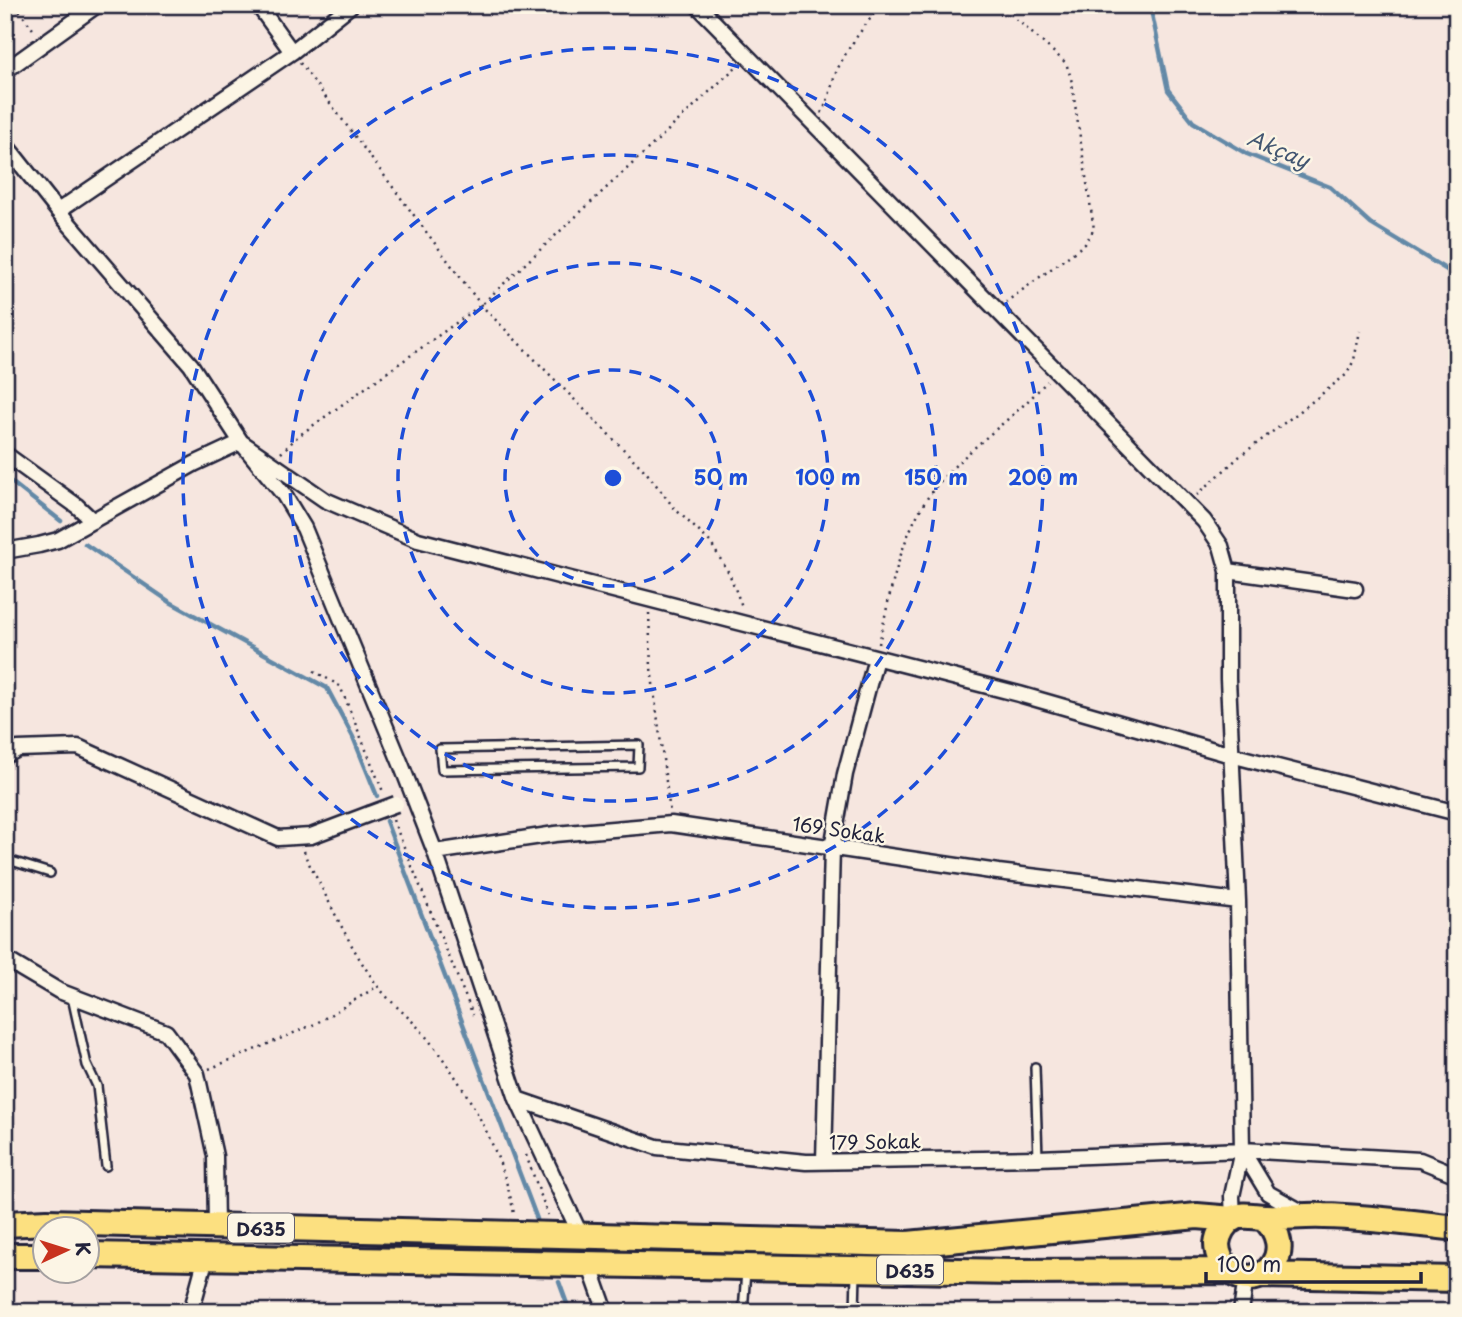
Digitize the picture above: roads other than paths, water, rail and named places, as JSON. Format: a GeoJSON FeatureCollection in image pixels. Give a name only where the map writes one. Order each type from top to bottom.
{"type":"FeatureCollection","features":[{"type":"Feature","properties":{"kind":"highway","name":"D635"},"geometry":{"type":"LineString","coordinates":[[5,1224],[47,1222],[908,1244],[1197,1216],[1233,1219],[1265,1205],[1310,1216],[1378,1219],[1457,1228]]}},
{"type":"Feature","properties":{"kind":"highway"},"geometry":{"type":"LineString","coordinates":[[1233,1219],[1225,1225],[1217,1244],[1218,1255],[1245,1274],[1268,1270],[1275,1262],[1280,1242],[1265,1205]]}},
{"type":"Feature","properties":{"kind":"highway","name":"D635"},"geometry":{"type":"LineString","coordinates":[[102,1255],[1457,1279]]}},
{"type":"Feature","properties":{"kind":"highway"},"geometry":{"type":"LineString","coordinates":[[5,1256],[32,1256]]}},
{"type":"Feature","properties":{"kind":"street"},"geometry":{"type":"LineString","coordinates":[[5,71],[97,5]]}},
{"type":"Feature","properties":{"kind":"street"},"geometry":{"type":"LineString","coordinates":[[258,5],[292,52]]}},
{"type":"Feature","properties":{"kind":"street"},"geometry":{"type":"LineString","coordinates":[[58,211],[292,52],[351,5]]}},
{"type":"Feature","properties":{"kind":"street"},"geometry":{"type":"LineString","coordinates":[[697,5],[1204,521],[1221,546],[1228,571],[1231,755],[1238,901],[1242,1150],[1232,1196],[1233,1219]]}},
{"type":"Feature","properties":{"kind":"street"},"geometry":{"type":"LineString","coordinates":[[5,144],[58,211],[191,365],[241,442],[284,495],[304,528],[435,852],[517,1099],[581,1236]]}},
{"type":"Feature","properties":{"kind":"street"},"geometry":{"type":"LineString","coordinates":[[241,442],[325,500],[418,540],[1019,694],[1231,755],[1457,813]]}},
{"type":"Feature","properties":{"kind":"street"},"geometry":{"type":"LineString","coordinates":[[5,551],[58,540],[194,464],[241,442]]}},
{"type":"Feature","properties":{"kind":"street"},"geometry":{"type":"LineString","coordinates":[[5,454],[77,506],[93,521]]}},
{"type":"Feature","properties":{"kind":"street"},"geometry":{"type":"LineString","coordinates":[[1228,571],[1355,589]]}},
{"type":"Feature","properties":{"kind":"street"},"geometry":{"type":"LineString","coordinates":[[824,1161],[832,848],[845,774],[876,658]]}},
{"type":"Feature","properties":{"kind":"street"},"geometry":{"type":"LineString","coordinates":[[5,756],[19,750],[78,747],[278,838],[312,836],[414,797]]}},
{"type":"Feature","properties":{"kind":"street","name":"169 Sokak"},"geometry":{"type":"LineString","coordinates":[[435,852],[555,834],[671,824],[1012,873],[1238,901]]}},
{"type":"Feature","properties":{"kind":"street"},"geometry":{"type":"LineString","coordinates":[[5,959],[59,991],[166,1032],[197,1074],[215,1156],[216,1227]]}},
{"type":"Feature","properties":{"kind":"street","name":"179 Sokak"},"geometry":{"type":"LineString","coordinates":[[517,1099],[657,1147],[806,1161],[1242,1150],[1420,1160],[1457,1174]]}},
{"type":"Feature","properties":{"kind":"street"},"geometry":{"type":"LineString","coordinates":[[1242,1150],[1265,1205]]}},
{"type":"Feature","properties":{"kind":"street"},"geometry":{"type":"LineString","coordinates":[[1197,1216],[1223,1199],[1234,1187]]}},
{"type":"Feature","properties":{"kind":"street"},"geometry":{"type":"LineString","coordinates":[[191,1312],[206,1257]]}},
{"type":"Feature","properties":{"kind":"street"},"geometry":{"type":"LineString","coordinates":[[589,1264],[606,1312]]}},
{"type":"Feature","properties":{"kind":"street"},"geometry":{"type":"LineString","coordinates":[[1241,1312],[1245,1274]]}},
{"type":"Feature","properties":{"kind":"lane"},"geometry":{"type":"LineString","coordinates":[[639,745],[638,767],[442,770],[440,749],[639,745]]}},
{"type":"Feature","properties":{"kind":"lane"},"geometry":{"type":"LineString","coordinates":[[5,859],[50,873]]}},
{"type":"Feature","properties":{"kind":"lane"},"geometry":{"type":"LineString","coordinates":[[72,996],[87,1065],[97,1086],[106,1166]]}},
{"type":"Feature","properties":{"kind":"lane"},"geometry":{"type":"LineString","coordinates":[[1035,1067],[1038,1157]]}},
{"type":"Feature","properties":{"kind":"lane"},"geometry":{"type":"LineString","coordinates":[[743,1312],[746,1267]]}},
{"type":"Feature","properties":{"kind":"lane"},"geometry":{"type":"LineString","coordinates":[[855,1312],[856,1269]]}},
{"type":"Feature","properties":{"kind":"waterway","name":"Akçay"},"geometry":{"type":"LineString","coordinates":[[1150,5],[1168,90],[1193,122],[1247,154],[1330,187],[1371,224],[1457,276]]}},
{"type":"Feature","properties":{"kind":"waterway"},"geometry":{"type":"LineString","coordinates":[[5,477],[61,521]]}},
{"type":"Feature","properties":{"kind":"waterway"},"geometry":{"type":"LineString","coordinates":[[85,544],[170,602],[327,688],[353,737],[377,796]]}},
{"type":"Feature","properties":{"kind":"waterway"},"geometry":{"type":"LineString","coordinates":[[386,821],[537,1219]]}},
{"type":"Feature","properties":{"kind":"waterway"},"geometry":{"type":"LineString","coordinates":[[559,1282],[570,1312]]}}]}
